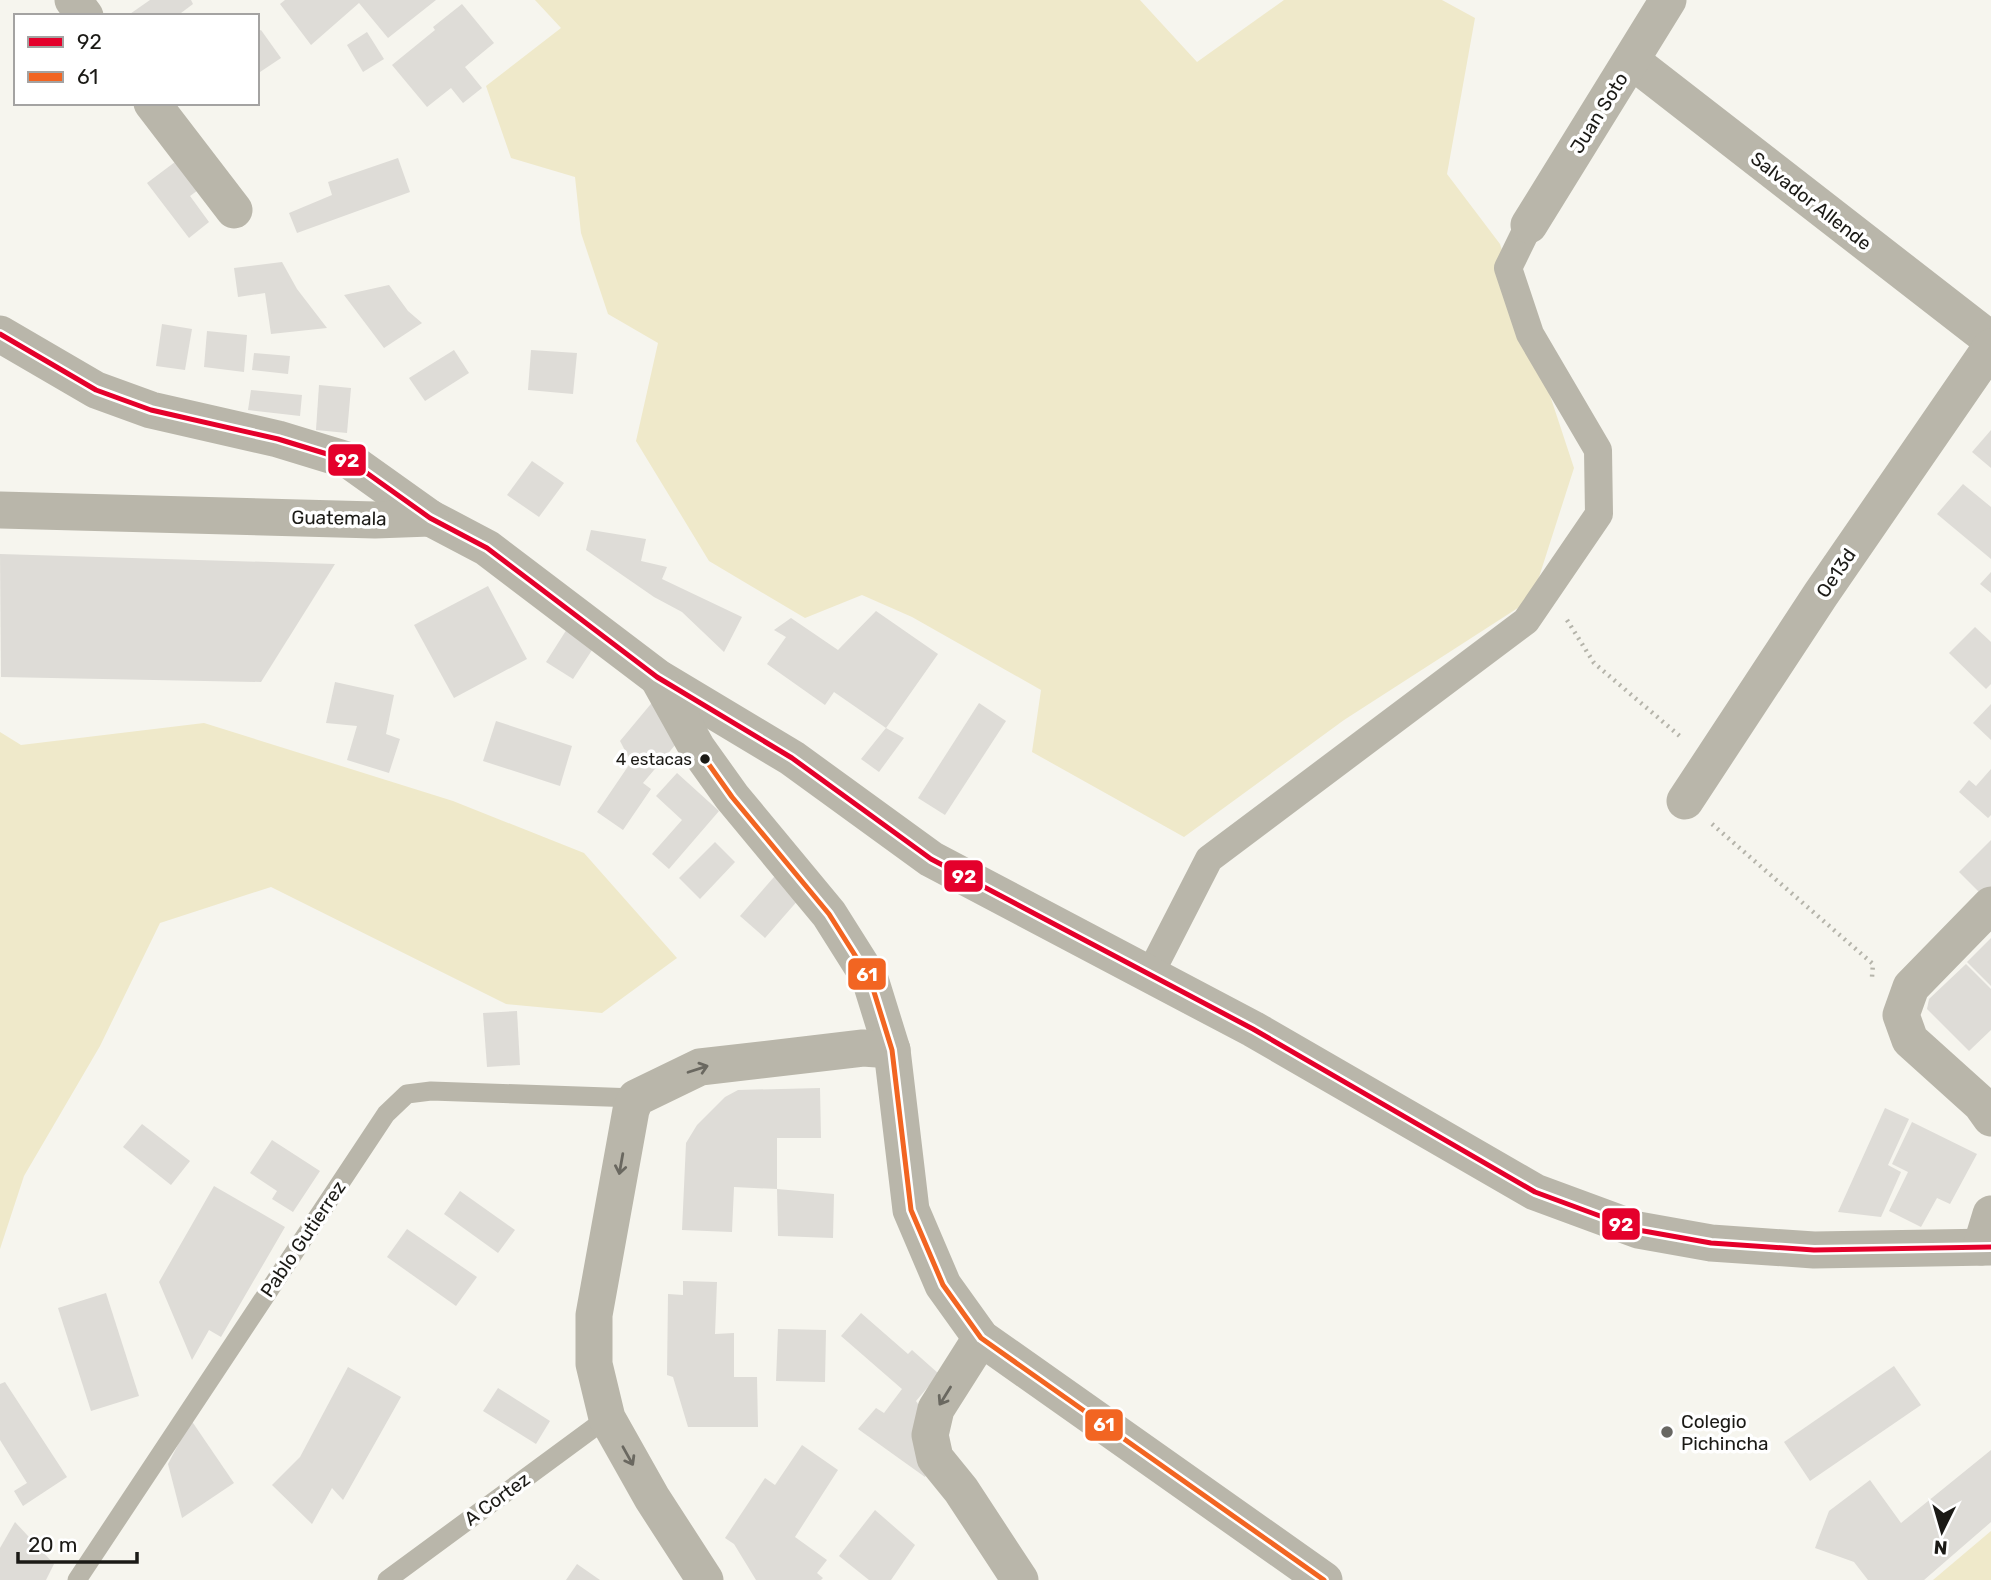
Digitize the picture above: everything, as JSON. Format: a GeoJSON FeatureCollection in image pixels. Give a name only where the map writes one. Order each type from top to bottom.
{"type":"FeatureCollection","features":[{"type":"Feature","properties":{"kind":"street","name":"Juan Soto"},"geometry":{"type":"LineString","coordinates":[[1529,225],[1668,0]]}},
{"type":"Feature","properties":{"kind":"street","name":"Salvador Allende"},"geometry":{"type":"LineString","coordinates":[[1632,61],[1991,341]]}},
{"type":"Feature","properties":{"kind":"street"},"geometry":{"type":"LineString","coordinates":[[154,105],[234,210]]}},
{"type":"Feature","properties":{"kind":"street"},"geometry":{"type":"LineString","coordinates":[[1150,974],[1209,859],[1526,621],[1599,514],[1598,450],[1530,334],[1508,268],[1529,225]]}},
{"type":"Feature","properties":{"kind":"street"},"geometry":{"type":"LineString","coordinates":[[0,334],[96,390],[151,410],[278,439],[350,461],[430,518]]}},
{"type":"Feature","properties":{"kind":"street","name":"Oe13d"},"geometry":{"type":"LineString","coordinates":[[1685,801],[1829,583],[1991,347]]}},
{"type":"Feature","properties":{"kind":"street","name":"Guatemala"},"geometry":{"type":"LineString","coordinates":[[0,510],[374,520],[430,518],[488,548],[657,677],[792,758],[932,859],[1253,1029],[1535,1192],[1638,1230],[1711,1243],[1814,1250],[1988,1236]]}},
{"type":"Feature","properties":{"kind":"street"},"geometry":{"type":"LineString","coordinates":[[657,677],[704,758],[829,915],[870,979],[892,1050],[911,1210],[943,1285],[981,1338],[1324,1580]]}},
{"type":"Feature","properties":{"kind":"street"},"geometry":{"type":"LineString","coordinates":[[1991,905],[1911,987],[1901,1015],[1910,1040],[1981,1104],[1991,1118]]}},
{"type":"Feature","properties":{"kind":"street","name":"Pablo Gutierrez"},"geometry":{"type":"LineString","coordinates":[[636,1098],[700,1067],[863,1048],[892,1050]]}},
{"type":"Feature","properties":{"kind":"street"},"geometry":{"type":"LineString","coordinates":[[636,1098],[631,1110],[594,1315],[594,1364],[607,1418],[652,1498],[705,1580]]}},
{"type":"Feature","properties":{"kind":"street"},"geometry":{"type":"LineString","coordinates":[[981,1338],[936,1409],[930,1436],[935,1458],[961,1490],[1020,1580]]}},
{"type":"Feature","properties":{"kind":"lane","name":"Pablo Gutierrez"},"geometry":{"type":"LineString","coordinates":[[77,1580],[386,1114],[407,1094],[431,1091],[636,1098]]}},
{"type":"Feature","properties":{"kind":"lane","name":"A Cortez"},"geometry":{"type":"LineString","coordinates":[[387,1580],[607,1418]]}},
{"type":"Feature","properties":{"kind":"path"},"geometry":{"type":"LineString","coordinates":[[1548,590],[1594,663],[1686,741]]}},
{"type":"Feature","properties":{"kind":"path"},"geometry":{"type":"LineString","coordinates":[[1685,801],[1873,964]]}},
{"type":"Feature","properties":{"kind":"shaded area"},"geometry":{"type":"Polygon","coordinates":[[[535,0],[1140,0],[1197,62],[1284,0],[1442,0],[1475,18],[1447,174],[1500,244],[1574,468],[1532,599],[1344,720],[1184,837],[1032,752],[1041,690],[912,617],[862,595],[805,618],[709,561],[636,441],[658,343],[608,314],[581,233],[575,177],[511,158],[486,86],[561,28],[535,0]]]}},
{"type":"Feature","properties":{"kind":"shaded area"},"geometry":{"type":"Polygon","coordinates":[[[204,723],[453,801],[584,853],[677,958],[602,1013],[506,1004],[271,887],[160,923],[100,1046],[24,1176],[0,1249],[0,732],[21,745],[204,723]]]}},
{"type":"Feature","properties":{"kind":"shaded area"},"geometry":{"type":"Polygon","coordinates":[[[1991,1531],[1991,1580],[1933,1580],[1991,1531]]]}},
{"type":"Feature","properties":{"kind":"building"},"geometry":{"type":"Polygon","coordinates":[[[150,0],[191,0],[193,4],[180,14],[130,14],[150,0]]]}},
{"type":"Feature","properties":{"kind":"building"},"geometry":{"type":"Polygon","coordinates":[[[285,0],[436,0],[388,38],[359,3],[311,45],[280,4],[285,0]]]}},
{"type":"Feature","properties":{"kind":"building"},"geometry":{"type":"Polygon","coordinates":[[[462,4],[494,43],[465,67],[482,88],[463,103],[451,88],[427,107],[392,65],[462,4]]]}},
{"type":"Feature","properties":{"kind":"building"},"geometry":{"type":"Polygon","coordinates":[[[261,30],[281,58],[259,73],[261,30]]]}},
{"type":"Feature","properties":{"kind":"building"},"geometry":{"type":"Polygon","coordinates":[[[367,32],[384,59],[363,72],[347,45],[367,32]]]}},
{"type":"Feature","properties":{"kind":"building"},"geometry":{"type":"Polygon","coordinates":[[[187,153],[209,182],[190,196],[209,222],[189,238],[147,183],[187,153]]]}},
{"type":"Feature","properties":{"kind":"building"},"geometry":{"type":"Polygon","coordinates":[[[398,158],[410,192],[297,233],[289,213],[332,195],[328,182],[398,158]]]}},
{"type":"Feature","properties":{"kind":"building"},"geometry":{"type":"Polygon","coordinates":[[[282,262],[297,289],[327,328],[271,334],[265,293],[238,297],[234,268],[282,262]]]}},
{"type":"Feature","properties":{"kind":"building"},"geometry":{"type":"Polygon","coordinates":[[[389,285],[408,311],[422,323],[384,348],[344,295],[389,285]]]}},
{"type":"Feature","properties":{"kind":"building"},"geometry":{"type":"Polygon","coordinates":[[[162,324],[192,329],[185,370],[156,366],[162,324]]]}},
{"type":"Feature","properties":{"kind":"building"},"geometry":{"type":"Polygon","coordinates":[[[207,331],[247,335],[244,372],[204,367],[207,331]]]}},
{"type":"Feature","properties":{"kind":"building"},"geometry":{"type":"Polygon","coordinates":[[[454,350],[469,373],[425,401],[409,378],[454,350]]]}},
{"type":"Feature","properties":{"kind":"building"},"geometry":{"type":"Polygon","coordinates":[[[531,350],[577,353],[573,394],[528,390],[531,350]]]}},
{"type":"Feature","properties":{"kind":"building"},"geometry":{"type":"Polygon","coordinates":[[[254,353],[290,356],[288,374],[252,370],[254,353]]]}},
{"type":"Feature","properties":{"kind":"building"},"geometry":{"type":"Polygon","coordinates":[[[319,385],[351,388],[347,433],[316,430],[319,385]]]}},
{"type":"Feature","properties":{"kind":"building"},"geometry":{"type":"Polygon","coordinates":[[[251,390],[302,395],[300,416],[248,410],[251,390]]]}},
{"type":"Feature","properties":{"kind":"building"},"geometry":{"type":"Polygon","coordinates":[[[1991,430],[1991,468],[1972,452],[1991,430]]]}},
{"type":"Feature","properties":{"kind":"building"},"geometry":{"type":"Polygon","coordinates":[[[532,461],[564,483],[539,517],[507,495],[532,461]]]}},
{"type":"Feature","properties":{"kind":"building"},"geometry":{"type":"Polygon","coordinates":[[[1963,484],[1991,507],[1991,559],[1937,514],[1963,484]]]}},
{"type":"Feature","properties":{"kind":"building"},"geometry":{"type":"Polygon","coordinates":[[[591,530],[646,539],[641,561],[667,567],[662,579],[742,617],[724,652],[682,612],[654,597],[586,550],[591,530]]]}},
{"type":"Feature","properties":{"kind":"building"},"geometry":{"type":"Polygon","coordinates":[[[0,554],[335,564],[261,682],[1,677],[0,554]]]}},
{"type":"Feature","properties":{"kind":"building"},"geometry":{"type":"Polygon","coordinates":[[[1991,572],[1991,593],[1980,584],[1991,572]]]}},
{"type":"Feature","properties":{"kind":"building"},"geometry":{"type":"Polygon","coordinates":[[[488,586],[527,659],[454,698],[414,625],[488,586]]]}},
{"type":"Feature","properties":{"kind":"building"},"geometry":{"type":"Polygon","coordinates":[[[876,611],[938,654],[886,728],[834,692],[825,705],[767,664],[786,637],[774,630],[791,618],[838,650],[876,611]]]}},
{"type":"Feature","properties":{"kind":"building"},"geometry":{"type":"Polygon","coordinates":[[[1975,627],[1991,642],[1991,684],[1986,689],[1949,653],[1975,627]]]}},
{"type":"Feature","properties":{"kind":"building"},"geometry":{"type":"Polygon","coordinates":[[[567,629],[594,647],[573,679],[546,662],[567,629]]]}},
{"type":"Feature","properties":{"kind":"building"},"geometry":{"type":"Polygon","coordinates":[[[335,682],[394,695],[386,734],[400,739],[389,773],[347,760],[357,726],[326,723],[335,682]]]}},
{"type":"Feature","properties":{"kind":"building"},"geometry":{"type":"Polygon","coordinates":[[[655,699],[681,738],[643,783],[651,789],[623,830],[597,812],[631,762],[620,741],[655,699]]]}},
{"type":"Feature","properties":{"kind":"building"},"geometry":{"type":"Polygon","coordinates":[[[979,703],[1006,721],[945,815],[918,798],[979,703]]]}},
{"type":"Feature","properties":{"kind":"building"},"geometry":{"type":"Polygon","coordinates":[[[1991,704],[1991,740],[1973,723],[1991,704]]]}},
{"type":"Feature","properties":{"kind":"building"},"geometry":{"type":"Polygon","coordinates":[[[496,721],[572,746],[560,786],[483,761],[496,721]]]}},
{"type":"Feature","properties":{"kind":"building"},"geometry":{"type":"Polygon","coordinates":[[[886,728],[904,738],[879,772],[861,759],[886,728]]]}},
{"type":"Feature","properties":{"kind":"building"},"geometry":{"type":"Polygon","coordinates":[[[1991,769],[1991,815],[1988,818],[1959,792],[1969,780],[1976,786],[1991,769]]]}},
{"type":"Feature","properties":{"kind":"building"},"geometry":{"type":"Polygon","coordinates":[[[677,773],[719,811],[669,869],[652,854],[682,820],[656,796],[677,773]]]}},
{"type":"Feature","properties":{"kind":"building"},"geometry":{"type":"Polygon","coordinates":[[[1991,840],[1991,896],[1987,900],[1959,872],[1991,840]]]}},
{"type":"Feature","properties":{"kind":"building"},"geometry":{"type":"Polygon","coordinates":[[[715,842],[735,862],[700,899],[679,878],[715,842]]]}},
{"type":"Feature","properties":{"kind":"building"},"geometry":{"type":"Polygon","coordinates":[[[781,869],[806,891],[765,938],[740,916],[781,869]]]}},
{"type":"Feature","properties":{"kind":"building"},"geometry":{"type":"Polygon","coordinates":[[[1991,938],[1991,986],[1967,962],[1991,938]]]}},
{"type":"Feature","properties":{"kind":"building"},"geometry":{"type":"Polygon","coordinates":[[[1966,964],[1991,989],[1991,1030],[1969,1051],[1927,1009],[1929,999],[1966,964]]]}},
{"type":"Feature","properties":{"kind":"building"},"geometry":{"type":"Polygon","coordinates":[[[517,1011],[520,1065],[487,1067],[483,1013],[517,1011]]]}},
{"type":"Feature","properties":{"kind":"building"},"geometry":{"type":"Polygon","coordinates":[[[820,1088],[821,1138],[777,1138],[777,1189],[734,1187],[732,1232],[682,1230],[686,1143],[697,1125],[725,1097],[738,1090],[820,1088]]]}},
{"type":"Feature","properties":{"kind":"building"},"geometry":{"type":"Polygon","coordinates":[[[1885,1108],[1909,1119],[1888,1165],[1901,1172],[1881,1217],[1838,1212],[1885,1108]]]}},
{"type":"Feature","properties":{"kind":"building"},"geometry":{"type":"Polygon","coordinates":[[[1912,1122],[1977,1154],[1950,1204],[1937,1198],[1921,1227],[1889,1211],[1908,1172],[1892,1164],[1912,1122]]]}},
{"type":"Feature","properties":{"kind":"building"},"geometry":{"type":"Polygon","coordinates":[[[142,1124],[190,1161],[171,1185],[123,1147],[142,1124]]]}},
{"type":"Feature","properties":{"kind":"building"},"geometry":{"type":"Polygon","coordinates":[[[272,1140],[320,1171],[293,1212],[272,1199],[277,1191],[250,1173],[272,1140]]]}},
{"type":"Feature","properties":{"kind":"building"},"geometry":{"type":"Polygon","coordinates":[[[214,1186],[285,1227],[221,1337],[209,1330],[192,1360],[159,1282],[214,1186]]]}},
{"type":"Feature","properties":{"kind":"building"},"geometry":{"type":"Polygon","coordinates":[[[777,1189],[834,1194],[833,1238],[778,1236],[777,1189]]]}},
{"type":"Feature","properties":{"kind":"building"},"geometry":{"type":"Polygon","coordinates":[[[460,1191],[515,1230],[498,1253],[444,1214],[460,1191]]]}},
{"type":"Feature","properties":{"kind":"building"},"geometry":{"type":"Polygon","coordinates":[[[407,1229],[477,1277],[456,1306],[387,1257],[407,1229]]]}},
{"type":"Feature","properties":{"kind":"building"},"geometry":{"type":"Polygon","coordinates":[[[683,1281],[717,1282],[715,1334],[734,1333],[734,1377],[757,1377],[758,1427],[688,1427],[673,1377],[667,1375],[668,1294],[683,1295],[683,1281]]]}},
{"type":"Feature","properties":{"kind":"building"},"geometry":{"type":"Polygon","coordinates":[[[106,1293],[139,1396],[91,1411],[58,1308],[106,1293]]]}},
{"type":"Feature","properties":{"kind":"building"},"geometry":{"type":"Polygon","coordinates":[[[861,1313],[908,1354],[912,1350],[939,1374],[916,1401],[931,1423],[933,1461],[925,1477],[858,1429],[876,1408],[884,1413],[902,1389],[841,1336],[861,1313]]]}},
{"type":"Feature","properties":{"kind":"building"},"geometry":{"type":"Polygon","coordinates":[[[778,1329],[826,1330],[825,1382],[776,1381],[778,1329]]]}},
{"type":"Feature","properties":{"kind":"building"},"geometry":{"type":"Polygon","coordinates":[[[1894,1366],[1921,1405],[1810,1481],[1784,1442],[1894,1366]]]}},
{"type":"Feature","properties":{"kind":"building"},"geometry":{"type":"Polygon","coordinates":[[[348,1367],[401,1397],[343,1500],[332,1488],[312,1524],[272,1485],[300,1457],[348,1367]]]}},
{"type":"Feature","properties":{"kind":"building"},"geometry":{"type":"Polygon","coordinates":[[[5,1382],[67,1477],[23,1506],[14,1491],[27,1483],[0,1440],[0,1384],[5,1382]]]}},
{"type":"Feature","properties":{"kind":"building"},"geometry":{"type":"Polygon","coordinates":[[[498,1388],[550,1421],[536,1444],[483,1411],[498,1388]]]}},
{"type":"Feature","properties":{"kind":"building"},"geometry":{"type":"Polygon","coordinates":[[[191,1420],[234,1483],[182,1518],[168,1464],[191,1420]]]}},
{"type":"Feature","properties":{"kind":"building"},"geometry":{"type":"Polygon","coordinates":[[[802,1445],[838,1470],[795,1537],[827,1560],[817,1573],[823,1578],[756,1580],[734,1544],[725,1538],[765,1478],[775,1485],[802,1445]]]}},
{"type":"Feature","properties":{"kind":"building"},"geometry":{"type":"Polygon","coordinates":[[[1991,1450],[1991,1522],[1924,1580],[1868,1580],[1854,1562],[1815,1548],[1829,1511],[1870,1480],[1901,1523],[1991,1450]]]}},
{"type":"Feature","properties":{"kind":"building"},"geometry":{"type":"Polygon","coordinates":[[[875,1510],[915,1545],[891,1580],[869,1580],[839,1556],[875,1510]]]}},
{"type":"Feature","properties":{"kind":"building"},"geometry":{"type":"Polygon","coordinates":[[[15,1522],[54,1564],[46,1580],[0,1580],[0,1548],[15,1522]]]}},
{"type":"Feature","properties":{"kind":"building"},"geometry":{"type":"Polygon","coordinates":[[[577,1564],[600,1580],[566,1580],[577,1564]]]}},
{"type":"Feature","properties":{"kind":"transit line","name":"92"},"geometry":{"type":"LineString","coordinates":[[0,334],[96,390],[151,410],[278,439],[350,461],[430,518],[487,548],[657,677],[792,758],[931,859],[1253,1029],[1535,1192],[1638,1230],[1711,1243],[1814,1250],[1991,1247]]}},
{"type":"Feature","properties":{"kind":"transit line","name":"61"},"geometry":{"type":"LineString","coordinates":[[705,759],[732,797],[829,914],[870,979],[892,1050],[911,1210],[943,1285],[981,1338],[1324,1580]]}},
{"type":"Feature","properties":{"kind":"place","name":"4 estacas"},"geometry":{"type":"Point","coordinates":[705,759]}},
{"type":"Feature","properties":{"kind":"place","name":"Colegio Pichincha"},"geometry":{"type":"Point","coordinates":[1667,1432]}}]}
